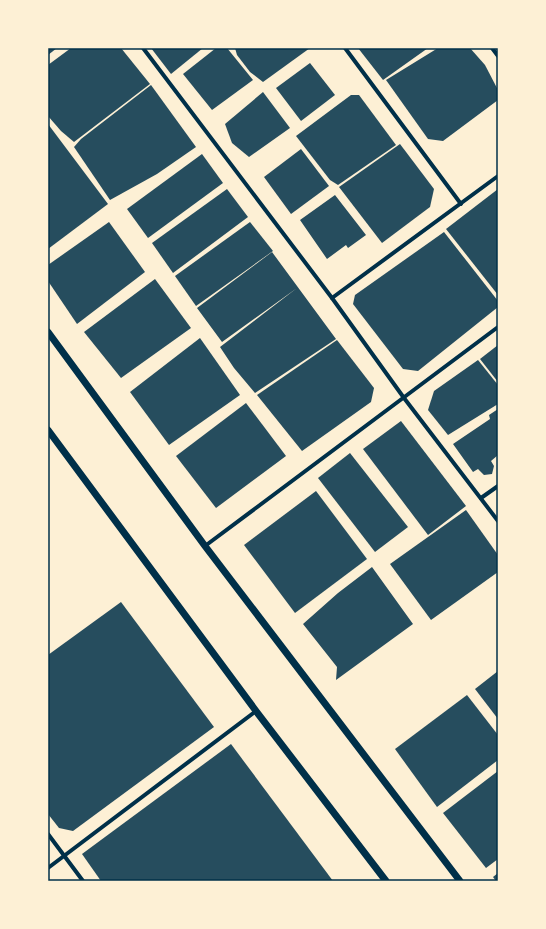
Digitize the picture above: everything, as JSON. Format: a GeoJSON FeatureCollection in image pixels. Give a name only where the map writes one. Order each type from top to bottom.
{"type":"FeatureCollection","features":[{"type":"Feature","properties":{"kind":"street"},"geometry":{"type":"LineString","coordinates":[[143,48],[332,298],[404,398],[498,521]]}},
{"type":"Feature","properties":{"kind":"street"},"geometry":{"type":"LineString","coordinates":[[345,48],[461,204]]}},
{"type":"Feature","properties":{"kind":"street"},"geometry":{"type":"LineString","coordinates":[[492,48],[498,56]]}},
{"type":"Feature","properties":{"kind":"street"},"geometry":{"type":"LineString","coordinates":[[332,298],[498,176]]}},
{"type":"Feature","properties":{"kind":"street"},"geometry":{"type":"LineString","coordinates":[[205,546],[498,327]]}},
{"type":"Feature","properties":{"kind":"street"},"geometry":{"type":"LineString","coordinates":[[48,332],[205,546],[460,881]]}},
{"type":"Feature","properties":{"kind":"street"},"geometry":{"type":"LineString","coordinates":[[48,430],[256,710],[386,881]]}},
{"type":"Feature","properties":{"kind":"street"},"geometry":{"type":"LineString","coordinates":[[481,498],[498,486]]}},
{"type":"Feature","properties":{"kind":"street"},"geometry":{"type":"LineString","coordinates":[[48,868],[256,710]]}},
{"type":"Feature","properties":{"kind":"street"},"geometry":{"type":"LineString","coordinates":[[48,834],[83,881]]}},
{"type":"Feature","properties":{"kind":"building"},"geometry":{"type":"Polygon","coordinates":[[[48,48],[57,48],[48,55],[48,48]]]}},
{"type":"Feature","properties":{"kind":"building"},"geometry":{"type":"Polygon","coordinates":[[[71,48],[121,48],[150,84],[74,142],[61,131],[48,116],[48,65],[71,48]]]}},
{"type":"Feature","properties":{"kind":"building"},"geometry":{"type":"Polygon","coordinates":[[[151,48],[203,48],[171,74],[151,48]]]}},
{"type":"Feature","properties":{"kind":"building"},"geometry":{"type":"Polygon","coordinates":[[[216,48],[227,48],[253,80],[212,110],[183,74],[216,48]]]}},
{"type":"Feature","properties":{"kind":"building"},"geometry":{"type":"Polygon","coordinates":[[[235,48],[310,48],[263,82],[250,72],[237,55],[235,48]]]}},
{"type":"Feature","properties":{"kind":"building"},"geometry":{"type":"Polygon","coordinates":[[[358,48],[428,48],[383,80],[358,48]]]}},
{"type":"Feature","properties":{"kind":"building"},"geometry":{"type":"Polygon","coordinates":[[[438,48],[470,48],[485,65],[498,90],[498,100],[443,141],[428,139],[386,80],[438,48]]]}},
{"type":"Feature","properties":{"kind":"building"},"geometry":{"type":"Polygon","coordinates":[[[310,63],[335,95],[301,121],[276,88],[310,63]]]}},
{"type":"Feature","properties":{"kind":"building"},"geometry":{"type":"Polygon","coordinates":[[[151,85],[196,147],[157,174],[110,200],[74,147],[81,139],[151,85]]]}},
{"type":"Feature","properties":{"kind":"building"},"geometry":{"type":"Polygon","coordinates":[[[263,92],[290,128],[249,157],[232,143],[225,124],[263,92]]]}},
{"type":"Feature","properties":{"kind":"building"},"geometry":{"type":"Polygon","coordinates":[[[351,95],[359,95],[396,145],[338,185],[330,180],[296,136],[351,95]]]}},
{"type":"Feature","properties":{"kind":"building"},"geometry":{"type":"Polygon","coordinates":[[[48,124],[108,204],[48,249],[48,124]]]}},
{"type":"Feature","properties":{"kind":"building"},"geometry":{"type":"Polygon","coordinates":[[[400,144],[434,189],[430,207],[382,243],[339,187],[400,144]]]}},
{"type":"Feature","properties":{"kind":"building"},"geometry":{"type":"Polygon","coordinates":[[[301,149],[329,186],[291,214],[264,177],[301,149]]]}},
{"type":"Feature","properties":{"kind":"building"},"geometry":{"type":"Polygon","coordinates":[[[202,154],[223,183],[148,238],[127,209],[202,154]]]}},
{"type":"Feature","properties":{"kind":"building"},"geometry":{"type":"Polygon","coordinates":[[[227,189],[248,217],[173,273],[152,243],[227,189]]]}},
{"type":"Feature","properties":{"kind":"building"},"geometry":{"type":"Polygon","coordinates":[[[498,189],[498,295],[446,229],[498,189]]]}},
{"type":"Feature","properties":{"kind":"building"},"geometry":{"type":"Polygon","coordinates":[[[335,195],[366,235],[348,248],[346,245],[327,259],[300,220],[335,195]]]}},
{"type":"Feature","properties":{"kind":"building"},"geometry":{"type":"Polygon","coordinates":[[[109,222],[145,272],[77,324],[48,281],[48,265],[109,222]]]}},
{"type":"Feature","properties":{"kind":"building"},"geometry":{"type":"Polygon","coordinates":[[[250,222],[273,251],[196,306],[175,276],[250,222]]]}},
{"type":"Feature","properties":{"kind":"building"},"geometry":{"type":"Polygon","coordinates":[[[444,232],[498,301],[498,307],[418,371],[403,369],[353,304],[355,295],[444,232]]]}},
{"type":"Feature","properties":{"kind":"building"},"geometry":{"type":"Polygon","coordinates":[[[272,252],[336,339],[255,393],[234,368],[220,347],[297,288],[222,342],[197,308],[272,252]]]}},
{"type":"Feature","properties":{"kind":"building"},"geometry":{"type":"Polygon","coordinates":[[[155,279],[191,328],[121,378],[84,332],[155,279]]]}},
{"type":"Feature","properties":{"kind":"building"},"geometry":{"type":"Polygon","coordinates":[[[200,338],[240,395],[169,445],[130,392],[200,338]]]}},
{"type":"Feature","properties":{"kind":"building"},"geometry":{"type":"Polygon","coordinates":[[[337,340],[374,388],[371,402],[302,451],[257,395],[337,340]]]}},
{"type":"Feature","properties":{"kind":"building"},"geometry":{"type":"Polygon","coordinates":[[[498,345],[498,382],[480,359],[498,345]]]}},
{"type":"Feature","properties":{"kind":"building"},"geometry":{"type":"Polygon","coordinates":[[[478,360],[498,385],[498,404],[448,435],[428,410],[434,391],[478,360]]]}},
{"type":"Feature","properties":{"kind":"building"},"geometry":{"type":"Polygon","coordinates":[[[246,403],[286,456],[216,508],[176,456],[246,403]]]}},
{"type":"Feature","properties":{"kind":"building"},"geometry":{"type":"Polygon","coordinates":[[[498,409],[498,455],[491,461],[494,466],[492,474],[484,475],[478,469],[473,472],[453,444],[490,419],[489,415],[498,409]]]}},
{"type":"Feature","properties":{"kind":"building"},"geometry":{"type":"Polygon","coordinates":[[[401,421],[466,506],[428,535],[363,449],[401,421]]]}},
{"type":"Feature","properties":{"kind":"building"},"geometry":{"type":"Polygon","coordinates":[[[350,453],[408,527],[375,552],[318,478],[350,453]]]}},
{"type":"Feature","properties":{"kind":"building"},"geometry":{"type":"Polygon","coordinates":[[[316,491],[367,559],[295,613],[244,545],[316,491]]]}},
{"type":"Feature","properties":{"kind":"building"},"geometry":{"type":"Polygon","coordinates":[[[466,510],[498,555],[498,572],[431,620],[390,564],[466,510]]]}},
{"type":"Feature","properties":{"kind":"building"},"geometry":{"type":"Polygon","coordinates":[[[372,567],[413,624],[336,680],[337,667],[303,624],[338,593],[372,567]]]}},
{"type":"Feature","properties":{"kind":"building"},"geometry":{"type":"Polygon","coordinates":[[[121,602],[214,727],[73,831],[59,828],[48,814],[48,655],[121,602]]]}},
{"type":"Feature","properties":{"kind":"building"},"geometry":{"type":"Polygon","coordinates":[[[498,671],[498,719],[475,689],[498,671]]]}},
{"type":"Feature","properties":{"kind":"building"},"geometry":{"type":"Polygon","coordinates":[[[467,695],[498,735],[498,760],[437,807],[395,749],[467,695]]]}},
{"type":"Feature","properties":{"kind":"building"},"geometry":{"type":"Polygon","coordinates":[[[231,744],[333,881],[101,881],[82,854],[231,744]]]}},
{"type":"Feature","properties":{"kind":"building"},"geometry":{"type":"Polygon","coordinates":[[[498,771],[498,859],[486,868],[443,813],[498,771]]]}},
{"type":"Feature","properties":{"kind":"building"},"geometry":{"type":"Polygon","coordinates":[[[498,873],[498,881],[496,881],[493,877],[498,873]]]}}]}
